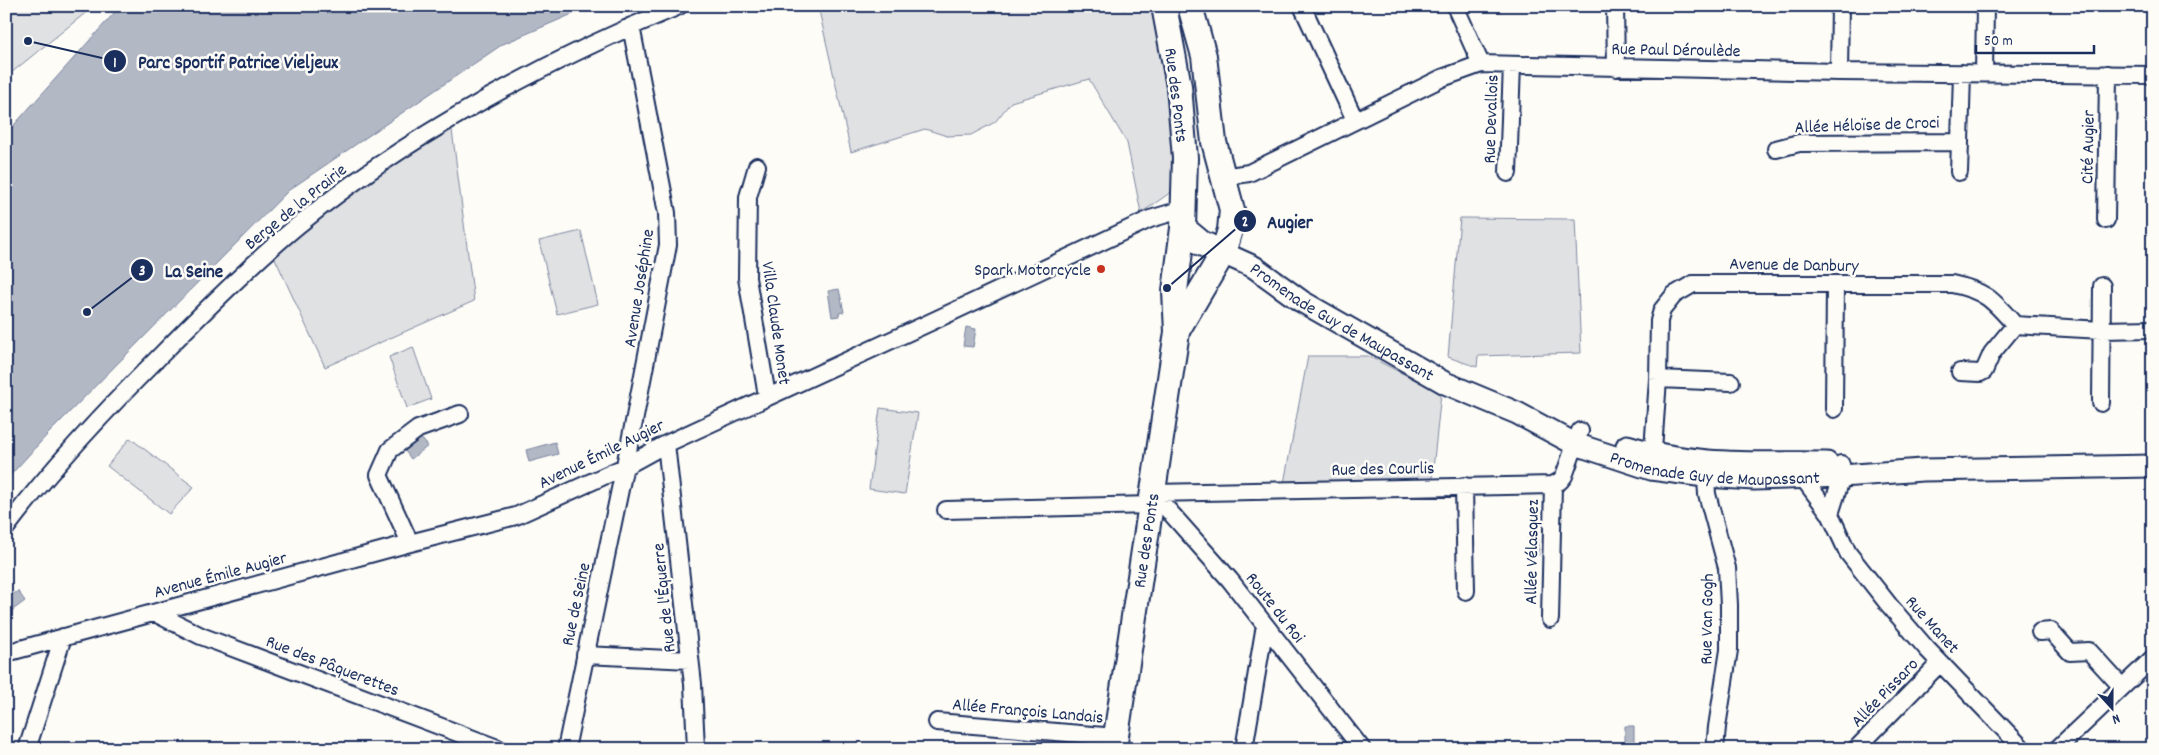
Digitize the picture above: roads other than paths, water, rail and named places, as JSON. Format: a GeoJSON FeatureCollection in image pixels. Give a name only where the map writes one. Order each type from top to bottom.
{"type":"FeatureCollection","features":[{"type":"Feature","properties":{"kind":"main road","name":"Rue des Ponts"},"geometry":{"type":"LineString","coordinates":[[1115,743],[1177,332],[1175,291],[1185,184],[1179,86],[1164,6]]}},
{"type":"Feature","properties":{"kind":"main road","name":"Rue des Ponts"},"geometry":{"type":"LineString","coordinates":[[1177,332],[1222,253],[1230,230],[1232,210],[1214,142],[1204,56],[1190,6]]}},
{"type":"Feature","properties":{"kind":"main road"},"geometry":{"type":"LineString","coordinates":[[1185,184],[1223,177]]}},
{"type":"Feature","properties":{"kind":"main road"},"geometry":{"type":"LineString","coordinates":[[1183,218],[1201,243],[1222,253]]}},
{"type":"Feature","properties":{"kind":"street","name":"Berge de la Prairie"},"geometry":{"type":"LineString","coordinates":[[6,528],[102,414],[202,313],[297,226],[402,148],[483,100],[631,26],[679,6]]}},
{"type":"Feature","properties":{"kind":"street"},"geometry":{"type":"LineString","coordinates":[[1302,6],[1355,120]]}},
{"type":"Feature","properties":{"kind":"street"},"geometry":{"type":"LineString","coordinates":[[1455,6],[1481,64]]}},
{"type":"Feature","properties":{"kind":"street"},"geometry":{"type":"LineString","coordinates":[[1615,6],[1616,68]]}},
{"type":"Feature","properties":{"kind":"street"},"geometry":{"type":"LineString","coordinates":[[1839,72],[1840,6]]}},
{"type":"Feature","properties":{"kind":"street"},"geometry":{"type":"LineString","coordinates":[[1984,73],[1985,6]]}},
{"type":"Feature","properties":{"kind":"street","name":"Avenue Joséphine"},"geometry":{"type":"LineString","coordinates":[[624,467],[668,245],[667,213],[631,26]]}},
{"type":"Feature","properties":{"kind":"street","name":"Rue Paul Déroulède"},"geometry":{"type":"LineString","coordinates":[[1223,177],[1249,173],[1442,78],[1481,64],[1839,72],[2153,75]]}},
{"type":"Feature","properties":{"kind":"street","name":"Rue Devallois"},"geometry":{"type":"LineString","coordinates":[[1508,173],[1512,65]]}},
{"type":"Feature","properties":{"kind":"street","name":"Allée Héloïse de Croci"},"geometry":{"type":"LineString","coordinates":[[1959,172],[1962,73]]}},
{"type":"Feature","properties":{"kind":"street","name":"Cité Augier"},"geometry":{"type":"LineString","coordinates":[[2106,220],[2108,74]]}},
{"type":"Feature","properties":{"kind":"street","name":"Allée Héloïse de Croci"},"geometry":{"type":"LineString","coordinates":[[1776,149],[1799,143],[1960,142]]}},
{"type":"Feature","properties":{"kind":"street","name":"Villa Claude Monet"},"geometry":{"type":"LineString","coordinates":[[757,166],[748,197],[746,278],[767,396]]}},
{"type":"Feature","properties":{"kind":"street","name":"Avenue Émile Augier"},"geometry":{"type":"LineString","coordinates":[[6,653],[516,516],[624,467],[666,444],[767,396],[933,322],[1150,218],[1183,218]]}},
{"type":"Feature","properties":{"kind":"street","name":"Promenade Guy de Maupassant"},"geometry":{"type":"LineString","coordinates":[[1222,253],[1254,267],[1301,301],[1437,378],[1578,438],[1652,462],[1705,469],[1754,479],[1803,470],[2153,466]]}},
{"type":"Feature","properties":{"kind":"street","name":"Avenue de Danbury"},"geometry":{"type":"LineString","coordinates":[[1652,462],[1658,380],[1659,321],[1662,310],[1668,302],[1683,289],[1693,284],[1952,284],[1972,288],[1996,303],[2015,325]]}},
{"type":"Feature","properties":{"kind":"street"},"geometry":{"type":"LineString","coordinates":[[1834,285],[1834,409]]}},
{"type":"Feature","properties":{"kind":"street"},"geometry":{"type":"LineString","coordinates":[[2101,403],[2102,286]]}},
{"type":"Feature","properties":{"kind":"street"},"geometry":{"type":"LineString","coordinates":[[1960,372],[1980,373],[1984,370],[1992,353],[2015,325],[2102,330],[2153,329]]}},
{"type":"Feature","properties":{"kind":"street"},"geometry":{"type":"LineString","coordinates":[[1658,380],[1731,382]]}},
{"type":"Feature","properties":{"kind":"street"},"geometry":{"type":"LineString","coordinates":[[410,543],[379,475],[390,450],[418,429],[460,414]]}},
{"type":"Feature","properties":{"kind":"street"},"geometry":{"type":"LineString","coordinates":[[1552,485],[1560,481],[1564,476],[1578,438]]}},
{"type":"Feature","properties":{"kind":"street","name":"Rue de l'Équerre"},"geometry":{"type":"LineString","coordinates":[[666,444],[690,660],[696,749]]}},
{"type":"Feature","properties":{"kind":"street","name":"Rue de Seine"},"geometry":{"type":"LineString","coordinates":[[566,749],[624,467]]}},
{"type":"Feature","properties":{"kind":"street","name":"Rue Van Gogh"},"geometry":{"type":"LineString","coordinates":[[1705,469],[1707,494],[1728,568],[1729,650],[1715,749]]}},
{"type":"Feature","properties":{"kind":"street","name":"Rue Manet"},"geometry":{"type":"LineString","coordinates":[[1803,470],[1830,514],[1848,554],[1889,606],[2023,749]]}},
{"type":"Feature","properties":{"kind":"street"},"geometry":{"type":"LineString","coordinates":[[1830,514],[1841,470]]}},
{"type":"Feature","properties":{"kind":"street","name":"Rue des Courlis"},"geometry":{"type":"LineString","coordinates":[[946,510],[1464,486],[1552,485]]}},
{"type":"Feature","properties":{"kind":"street","name":"Allée Vélasquez"},"geometry":{"type":"LineString","coordinates":[[1550,619],[1552,485]]}},
{"type":"Feature","properties":{"kind":"street"},"geometry":{"type":"LineString","coordinates":[[1464,486],[1466,591]]}},
{"type":"Feature","properties":{"kind":"street","name":"Route du Roi"},"geometry":{"type":"LineString","coordinates":[[1152,499],[1230,580],[1362,749]]}},
{"type":"Feature","properties":{"kind":"street","name":"Rue des Pâquerettes"},"geometry":{"type":"LineString","coordinates":[[154,613],[201,636],[500,749]]}},
{"type":"Feature","properties":{"kind":"street"},"geometry":{"type":"LineString","coordinates":[[1244,749],[1265,625]]}},
{"type":"Feature","properties":{"kind":"street"},"geometry":{"type":"LineString","coordinates":[[2040,632],[2051,631],[2070,652],[2089,651],[2122,687]]}},
{"type":"Feature","properties":{"kind":"street"},"geometry":{"type":"LineString","coordinates":[[27,749],[63,637]]}},
{"type":"Feature","properties":{"kind":"street"},"geometry":{"type":"LineString","coordinates":[[585,655],[690,660]]}},
{"type":"Feature","properties":{"kind":"street"},"geometry":{"type":"LineString","coordinates":[[2057,749],[2153,658]]}},
{"type":"Feature","properties":{"kind":"street","name":"Allée Pissaro"},"geometry":{"type":"LineString","coordinates":[[1856,749],[1940,662]]}},
{"type":"Feature","properties":{"kind":"street","name":"Allée François Landais"},"geometry":{"type":"LineString","coordinates":[[936,722],[1115,743]]}},
{"type":"Feature","properties":{"kind":"place","name":"Parc Sportif Patrice Vieljeux"},"geometry":{"type":"Point","coordinates":[28,41]}},
{"type":"Feature","properties":{"kind":"place","name":"Spark Motorcycle"},"geometry":{"type":"Point","coordinates":[1101,269]}},
{"type":"Feature","properties":{"kind":"place","name":"Augier"},"geometry":{"type":"Point","coordinates":[1167,288]}},
{"type":"Feature","properties":{"kind":"place","name":"La Seine"},"geometry":{"type":"Point","coordinates":[87,312]}}]}
